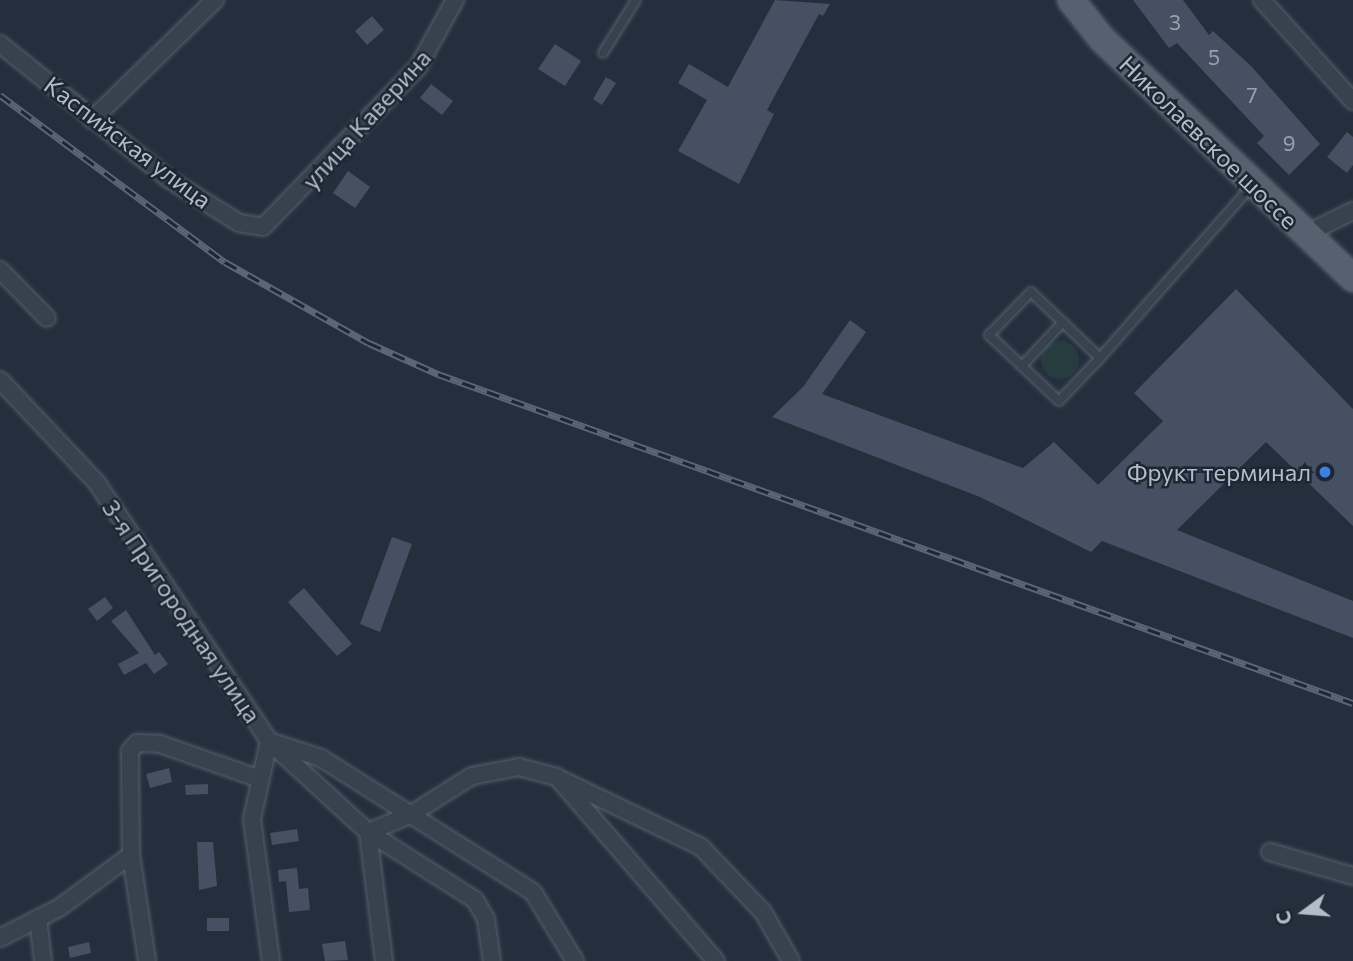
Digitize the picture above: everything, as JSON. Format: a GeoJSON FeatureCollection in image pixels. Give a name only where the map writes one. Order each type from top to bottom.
{"type":"FeatureCollection","features":[{"type":"Feature","properties":{"kind":"main road","name":"Николаевское шоссе"},"geometry":{"type":"LineString","coordinates":[[1071,0],[1102,39],[1310,240],[1353,278]]}},
{"type":"Feature","properties":{"kind":"street"},"geometry":{"type":"LineString","coordinates":[[92,120],[215,0]]}},
{"type":"Feature","properties":{"kind":"street","name":"улица Каверина"},"geometry":{"type":"LineString","coordinates":[[263,227],[418,67],[454,0]]}},
{"type":"Feature","properties":{"kind":"street"},"geometry":{"type":"LineString","coordinates":[[1262,0],[1353,101]]}},
{"type":"Feature","properties":{"kind":"street","name":"Каспийская улица"},"geometry":{"type":"LineString","coordinates":[[0,44],[167,178],[239,223],[263,227]]}},
{"type":"Feature","properties":{"kind":"street"},"geometry":{"type":"LineString","coordinates":[[1310,240],[1320,227],[1353,211]]}},
{"type":"Feature","properties":{"kind":"street"},"geometry":{"type":"LineString","coordinates":[[0,270],[47,318]]}},
{"type":"Feature","properties":{"kind":"street","name":"3-я Пригородная улица"},"geometry":{"type":"LineString","coordinates":[[0,380],[97,483],[269,741],[257,778],[252,819],[271,961]]}},
{"type":"Feature","properties":{"kind":"street"},"geometry":{"type":"LineString","coordinates":[[269,741],[321,758],[533,892],[575,961]]}},
{"type":"Feature","properties":{"kind":"street"},"geometry":{"type":"LineString","coordinates":[[269,741],[368,832],[475,900],[485,919],[492,961]]}},
{"type":"Feature","properties":{"kind":"street"},"geometry":{"type":"LineString","coordinates":[[147,961],[131,855],[130,751],[137,743],[160,744],[257,778]]}},
{"type":"Feature","properties":{"kind":"street"},"geometry":{"type":"LineString","coordinates":[[368,832],[410,815],[489,771],[519,767],[557,778],[701,847],[763,912],[791,961]]}},
{"type":"Feature","properties":{"kind":"street"},"geometry":{"type":"LineString","coordinates":[[557,778],[716,961]]}},
{"type":"Feature","properties":{"kind":"street"},"geometry":{"type":"LineString","coordinates":[[368,832],[384,961]]}},
{"type":"Feature","properties":{"kind":"street"},"geometry":{"type":"LineString","coordinates":[[1270,852],[1353,876]]}},
{"type":"Feature","properties":{"kind":"street"},"geometry":{"type":"LineString","coordinates":[[0,938],[38,918],[131,855]]}},
{"type":"Feature","properties":{"kind":"street"},"geometry":{"type":"LineString","coordinates":[[38,918],[43,961]]}},
{"type":"Feature","properties":{"kind":"lane"},"geometry":{"type":"LineString","coordinates":[[603,54],[636,0]]}},
{"type":"Feature","properties":{"kind":"lane"},"geometry":{"type":"LineString","coordinates":[[1100,358],[1031,292],[989,335],[1059,401],[1100,358],[1253,185]]}},
{"type":"Feature","properties":{"kind":"lane"},"geometry":{"type":"LineString","coordinates":[[1022,366],[1063,323]]}},
{"type":"Feature","properties":{"kind":"green space"},"geometry":{"type":"Polygon","coordinates":[[[1060,341],[1074,346],[1079,360],[1074,374],[1060,379],[1046,374],[1041,360],[1046,346],[1060,341]]]}},
{"type":"Feature","properties":{"kind":"building"},"geometry":{"type":"Polygon","coordinates":[[[775,0],[830,4],[823,16],[819,14],[767,110],[774,114],[739,184],[678,151],[707,100],[678,83],[689,64],[728,87],[775,0]]]}},
{"type":"Feature","properties":{"kind":"building"},"geometry":{"type":"Polygon","coordinates":[[[1133,0],[1183,0],[1209,35],[1213,31],[1251,66],[1320,144],[1289,175],[1257,143],[1264,136],[1177,43],[1169,48],[1133,0]]]}},
{"type":"Feature","properties":{"kind":"building"},"geometry":{"type":"Polygon","coordinates":[[[372,16],[384,30],[367,45],[355,31],[372,16]]]}},
{"type":"Feature","properties":{"kind":"building"},"geometry":{"type":"Polygon","coordinates":[[[555,44],[581,61],[565,86],[538,69],[555,44]]]}},
{"type":"Feature","properties":{"kind":"building"},"geometry":{"type":"Polygon","coordinates":[[[606,77],[616,83],[602,105],[593,99],[606,77]]]}},
{"type":"Feature","properties":{"kind":"building"},"geometry":{"type":"Polygon","coordinates":[[[431,84],[453,101],[442,115],[420,98],[431,84]]]}},
{"type":"Feature","properties":{"kind":"building"},"geometry":{"type":"Polygon","coordinates":[[[1347,132],[1353,137],[1353,165],[1347,173],[1327,157],[1347,132]]]}},
{"type":"Feature","properties":{"kind":"building"},"geometry":{"type":"Polygon","coordinates":[[[348,171],[370,187],[355,208],[333,193],[348,171]]]}},
{"type":"Feature","properties":{"kind":"building"},"geometry":{"type":"Polygon","coordinates":[[[1236,289],[1353,409],[1353,526],[1266,442],[1177,530],[1353,601],[1353,638],[1102,541],[1091,552],[980,497],[772,417],[803,387],[850,320],[866,332],[822,394],[1023,468],[1054,442],[1098,485],[1163,421],[1134,393],[1236,289]]]}},
{"type":"Feature","properties":{"kind":"building"},"geometry":{"type":"Polygon","coordinates":[[[392,537],[412,544],[380,632],[360,624],[392,537]]]}},
{"type":"Feature","properties":{"kind":"building"},"geometry":{"type":"Polygon","coordinates":[[[304,588],[352,644],[337,656],[288,602],[304,588]]]}},
{"type":"Feature","properties":{"kind":"building"},"geometry":{"type":"Polygon","coordinates":[[[105,597],[113,608],[97,621],[88,609],[105,597]]]}},
{"type":"Feature","properties":{"kind":"building"},"geometry":{"type":"Polygon","coordinates":[[[126,610],[155,655],[159,652],[168,664],[154,674],[146,663],[124,675],[118,664],[139,653],[111,621],[126,610]]]}},
{"type":"Feature","properties":{"kind":"building"},"geometry":{"type":"Polygon","coordinates":[[[169,768],[172,782],[150,788],[146,774],[169,768]]]}},
{"type":"Feature","properties":{"kind":"building"},"geometry":{"type":"Polygon","coordinates":[[[208,784],[208,794],[186,795],[185,785],[208,784]]]}},
{"type":"Feature","properties":{"kind":"building"},"geometry":{"type":"Polygon","coordinates":[[[297,829],[299,841],[272,845],[270,833],[297,829]]]}},
{"type":"Feature","properties":{"kind":"building"},"geometry":{"type":"Polygon","coordinates":[[[197,842],[213,842],[217,886],[199,890],[197,842]]]}},
{"type":"Feature","properties":{"kind":"building"},"geometry":{"type":"Polygon","coordinates":[[[297,868],[299,889],[308,888],[310,910],[289,912],[286,881],[279,882],[278,870],[297,868]]]}},
{"type":"Feature","properties":{"kind":"building"},"geometry":{"type":"Polygon","coordinates":[[[207,918],[229,918],[229,931],[207,931],[207,918]]]}},
{"type":"Feature","properties":{"kind":"building"},"geometry":{"type":"Polygon","coordinates":[[[345,941],[348,960],[325,961],[322,944],[345,941]]]}},
{"type":"Feature","properties":{"kind":"building"},"geometry":{"type":"Polygon","coordinates":[[[89,942],[91,953],[70,958],[68,947],[89,942]]]}},
{"type":"Feature","properties":{"kind":"railway"},"geometry":{"type":"LineString","coordinates":[[0,95],[225,262],[369,343],[438,374],[1353,703]]}},
{"type":"Feature","properties":{"kind":"place","name":"Фрукт терминал"},"geometry":{"type":"Point","coordinates":[1325,472]}}]}
